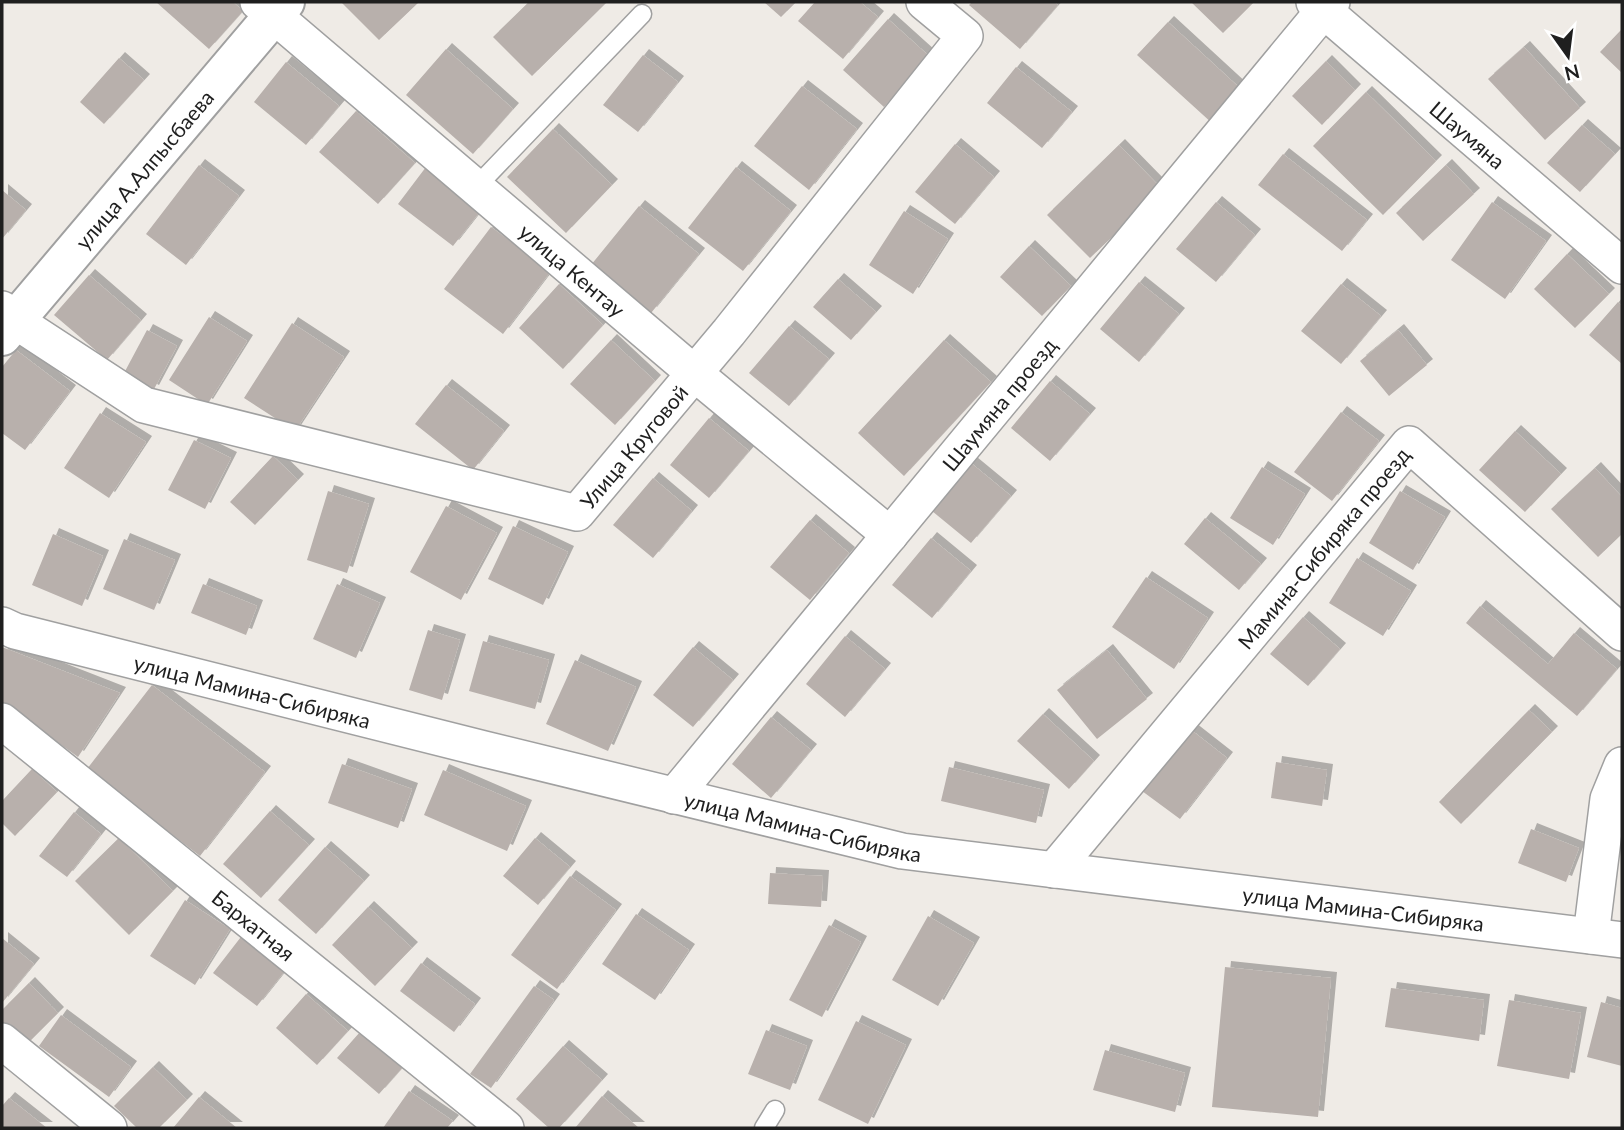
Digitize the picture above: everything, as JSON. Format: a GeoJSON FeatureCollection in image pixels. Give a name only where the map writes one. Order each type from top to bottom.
{"type":"FeatureCollection","features":[{"type":"Feature","properties":{"kind":"street","name":"Улица Круговой"},"geometry":{"type":"LineString","coordinates":[[6,322],[144,405],[577,513],[694,373],[965,36],[924,2]]}},
{"type":"Feature","properties":{"kind":"street","name":"Шаумяна"},"geometry":{"type":"LineString","coordinates":[[1323,4],[1622,266]]}},
{"type":"Feature","properties":{"kind":"street","name":"Шаумяна проезд"},"geometry":{"type":"LineString","coordinates":[[674,796],[1323,4]]}},
{"type":"Feature","properties":{"kind":"street","name":"улица Кентау"},"geometry":{"type":"LineString","coordinates":[[272,6],[476,187],[694,373],[890,535]]}},
{"type":"Feature","properties":{"kind":"street","name":"улица А.Алпысбаева"},"geometry":{"type":"LineString","coordinates":[[6,322],[272,6]]}},
{"type":"Feature","properties":{"kind":"street","name":"Мамина-Сибиряка проезд"},"geometry":{"type":"LineString","coordinates":[[1054,870],[1409,444],[1622,633]]}},
{"type":"Feature","properties":{"kind":"street","name":"улица Мамина-Сибиряка"},"geometry":{"type":"LineString","coordinates":[[2,625],[15,631],[902,851],[1607,938]]}},
{"type":"Feature","properties":{"kind":"street","name":"Бархатная"},"geometry":{"type":"LineString","coordinates":[[2,722],[506,1128]]}},
{"type":"Feature","properties":{"kind":"street"},"geometry":{"type":"LineString","coordinates":[[1607,938],[1608,799],[1622,765]]}},
{"type":"Feature","properties":{"kind":"street"},"geometry":{"type":"LineString","coordinates":[[2,1041],[109,1128]]}},
{"type":"Feature","properties":{"kind":"lane"},"geometry":{"type":"LineString","coordinates":[[476,187],[642,14]]}},
{"type":"Feature","properties":{"kind":"lane"},"geometry":{"type":"LineString","coordinates":[[764,1128],[775,1110]]}},
{"type":"Feature","properties":{"kind":"building"},"geometry":{"type":"Polygon","coordinates":[[[156,2],[233,2],[243,11],[209,49],[156,2]]]}},
{"type":"Feature","properties":{"kind":"building"},"geometry":{"type":"Polygon","coordinates":[[[341,2],[419,2],[379,40],[341,2]]]}},
{"type":"Feature","properties":{"kind":"building"},"geometry":{"type":"Polygon","coordinates":[[[529,2],[607,2],[532,76],[493,37],[529,2]]]}},
{"type":"Feature","properties":{"kind":"building"},"geometry":{"type":"Polygon","coordinates":[[[764,2],[796,2],[781,17],[764,2]]]}},
{"type":"Feature","properties":{"kind":"building"},"geometry":{"type":"Polygon","coordinates":[[[815,2],[860,2],[878,17],[843,59],[798,21],[815,2]]]}},
{"type":"Feature","properties":{"kind":"building"},"geometry":{"type":"Polygon","coordinates":[[[972,2],[1054,2],[1058,5],[1020,49],[969,5],[972,2]]]}},
{"type":"Feature","properties":{"kind":"building"},"geometry":{"type":"Polygon","coordinates":[[[1191,2],[1254,2],[1223,33],[1191,2]]]}},
{"type":"Feature","properties":{"kind":"building"},"geometry":{"type":"Polygon","coordinates":[[[888,19],[929,56],[884,107],[843,70],[888,19]]]}},
{"type":"Feature","properties":{"kind":"building"},"geometry":{"type":"Polygon","coordinates":[[[1168,22],[1243,91],[1213,124],[1137,55],[1168,22]]]}},
{"type":"Feature","properties":{"kind":"building"},"geometry":{"type":"Polygon","coordinates":[[[1622,29],[1622,73],[1600,52],[1622,29]]]}},
{"type":"Feature","properties":{"kind":"building"},"geometry":{"type":"Polygon","coordinates":[[[1524,47],[1580,108],[1545,140],[1488,79],[1524,47]]]}},
{"type":"Feature","properties":{"kind":"building"},"geometry":{"type":"Polygon","coordinates":[[[446,49],[513,109],[473,154],[406,95],[446,49]]]}},
{"type":"Feature","properties":{"kind":"building"},"geometry":{"type":"Polygon","coordinates":[[[643,55],[678,82],[638,132],[603,105],[643,55]]]}},
{"type":"Feature","properties":{"kind":"building"},"geometry":{"type":"Polygon","coordinates":[[[119,58],[144,80],[104,124],[80,102],[119,58]]]}},
{"type":"Feature","properties":{"kind":"building"},"geometry":{"type":"Polygon","coordinates":[[[1326,61],[1355,90],[1322,125],[1292,96],[1326,61]]]}},
{"type":"Feature","properties":{"kind":"building"},"geometry":{"type":"Polygon","coordinates":[[[286,62],[339,106],[306,145],[254,102],[286,62]]]}},
{"type":"Feature","properties":{"kind":"building"},"geometry":{"type":"Polygon","coordinates":[[[1016,67],[1072,112],[1042,148],[987,103],[1016,67]]]}},
{"type":"Feature","properties":{"kind":"building"},"geometry":{"type":"Polygon","coordinates":[[[802,86],[857,129],[809,190],[754,146],[802,86]]]}},
{"type":"Feature","properties":{"kind":"building"},"geometry":{"type":"Polygon","coordinates":[[[1366,92],[1436,161],[1383,215],[1313,146],[1366,92]]]}},
{"type":"Feature","properties":{"kind":"building"},"geometry":{"type":"Polygon","coordinates":[[[356,111],[415,163],[378,204],[319,152],[356,111]]]}},
{"type":"Feature","properties":{"kind":"building"},"geometry":{"type":"Polygon","coordinates":[[[1582,125],[1615,154],[1580,192],[1547,163],[1582,125]]]}},
{"type":"Feature","properties":{"kind":"building"},"geometry":{"type":"Polygon","coordinates":[[[553,129],[612,185],[566,233],[507,177],[553,129]]]}},
{"type":"Feature","properties":{"kind":"building"},"geometry":{"type":"Polygon","coordinates":[[[955,144],[994,177],[955,224],[915,192],[955,144]]]}},
{"type":"Feature","properties":{"kind":"building"},"geometry":{"type":"Polygon","coordinates":[[[1119,145],[1162,189],[1090,258],[1047,215],[1119,145]]]}},
{"type":"Feature","properties":{"kind":"building"},"geometry":{"type":"Polygon","coordinates":[[[1283,154],[1367,220],[1342,251],[1258,185],[1283,154]]]}},
{"type":"Feature","properties":{"kind":"building"},"geometry":{"type":"Polygon","coordinates":[[[199,165],[239,196],[186,265],[146,234],[199,165]]]}},
{"type":"Feature","properties":{"kind":"building"},"geometry":{"type":"Polygon","coordinates":[[[1446,165],[1474,194],[1423,241],[1396,213],[1446,165]]]}},
{"type":"Feature","properties":{"kind":"building"},"geometry":{"type":"Polygon","coordinates":[[[426,167],[482,209],[453,246],[398,204],[426,167]]]}},
{"type":"Feature","properties":{"kind":"building"},"geometry":{"type":"Polygon","coordinates":[[[736,167],[791,211],[743,271],[688,228],[736,167]]]}},
{"type":"Feature","properties":{"kind":"building"},"geometry":{"type":"Polygon","coordinates":[[[2,190],[26,210],[2,239],[2,190]]]}},
{"type":"Feature","properties":{"kind":"building"},"geometry":{"type":"Polygon","coordinates":[[[1216,202],[1255,235],[1216,282],[1176,249],[1216,202]]]}},
{"type":"Feature","properties":{"kind":"building"},"geometry":{"type":"Polygon","coordinates":[[[1492,202],[1546,241],[1505,299],[1451,260],[1492,202]]]}},
{"type":"Feature","properties":{"kind":"building"},"geometry":{"type":"Polygon","coordinates":[[[639,206],[699,254],[651,313],[591,265],[639,206]]]}},
{"type":"Feature","properties":{"kind":"building"},"geometry":{"type":"Polygon","coordinates":[[[904,211],[948,239],[913,294],[869,265],[904,211]]]}},
{"type":"Feature","properties":{"kind":"building"},"geometry":{"type":"Polygon","coordinates":[[[491,227],[551,271],[503,334],[444,289],[491,227]]]}},
{"type":"Feature","properties":{"kind":"building"},"geometry":{"type":"Polygon","coordinates":[[[1029,246],[1071,286],[1042,316],[1000,277],[1029,246]]]}},
{"type":"Feature","properties":{"kind":"building"},"geometry":{"type":"Polygon","coordinates":[[[1567,254],[1609,294],[1575,328],[1534,289],[1567,254]]]}},
{"type":"Feature","properties":{"kind":"building"},"geometry":{"type":"Polygon","coordinates":[[[89,275],[141,320],[107,360],[54,315],[89,275]]]}},
{"type":"Feature","properties":{"kind":"building"},"geometry":{"type":"Polygon","coordinates":[[[838,279],[876,312],[851,340],[813,307],[838,279]]]}},
{"type":"Feature","properties":{"kind":"building"},"geometry":{"type":"Polygon","coordinates":[[[1139,282],[1179,314],[1139,362],[1100,329],[1139,282]]]}},
{"type":"Feature","properties":{"kind":"building"},"geometry":{"type":"Polygon","coordinates":[[[559,284],[603,325],[563,369],[519,328],[559,284]]]}},
{"type":"Feature","properties":{"kind":"building"},"geometry":{"type":"Polygon","coordinates":[[[1341,284],[1381,316],[1341,364],[1301,331],[1341,284]]]}},
{"type":"Feature","properties":{"kind":"building"},"geometry":{"type":"Polygon","coordinates":[[[1618,302],[1622,306],[1622,364],[1589,335],[1618,302]]]}},
{"type":"Feature","properties":{"kind":"building"},"geometry":{"type":"Polygon","coordinates":[[[209,317],[247,341],[207,405],[169,380],[209,317]]]}},
{"type":"Feature","properties":{"kind":"building"},"geometry":{"type":"Polygon","coordinates":[[[292,323],[344,357],[295,431],[244,398],[292,323]]]}},
{"type":"Feature","properties":{"kind":"building"},"geometry":{"type":"Polygon","coordinates":[[[789,326],[829,359],[789,406],[749,373],[789,326]]]}},
{"type":"Feature","properties":{"kind":"building"},"geometry":{"type":"Polygon","coordinates":[[[147,330],[177,346],[153,391],[123,375],[147,330]]]}},
{"type":"Feature","properties":{"kind":"building"},"geometry":{"type":"Polygon","coordinates":[[[1398,330],[1427,365],[1389,396],[1360,361],[1398,330]]]}},
{"type":"Feature","properties":{"kind":"building"},"geometry":{"type":"Polygon","coordinates":[[[611,340],[655,381],[615,425],[570,384],[611,340]]]}},
{"type":"Feature","properties":{"kind":"building"},"geometry":{"type":"Polygon","coordinates":[[[944,340],[991,382],[904,476],[858,433],[944,340]]]}},
{"type":"Feature","properties":{"kind":"building"},"geometry":{"type":"Polygon","coordinates":[[[16,350],[70,391],[25,450],[2,433],[2,367],[16,350]]]}},
{"type":"Feature","properties":{"kind":"building"},"geometry":{"type":"Polygon","coordinates":[[[1050,381],[1090,414],[1050,461],[1011,428],[1050,381]]]}},
{"type":"Feature","properties":{"kind":"building"},"geometry":{"type":"Polygon","coordinates":[[[446,385],[504,431],[473,470],[415,424],[446,385]]]}},
{"type":"Feature","properties":{"kind":"building"},"geometry":{"type":"Polygon","coordinates":[[[1341,412],[1379,441],[1332,501],[1294,472],[1341,412]]]}},
{"type":"Feature","properties":{"kind":"building"},"geometry":{"type":"Polygon","coordinates":[[[100,413],[146,442],[109,498],[64,468],[100,413]]]}},
{"type":"Feature","properties":{"kind":"building"},"geometry":{"type":"Polygon","coordinates":[[[709,418],[749,451],[709,498],[670,465],[709,418]]]}},
{"type":"Feature","properties":{"kind":"building"},"geometry":{"type":"Polygon","coordinates":[[[1515,431],[1561,474],[1525,512],[1479,470],[1515,431]]]}},
{"type":"Feature","properties":{"kind":"building"},"geometry":{"type":"Polygon","coordinates":[[[194,440],[231,458],[205,509],[168,490],[194,440]]]}},
{"type":"Feature","properties":{"kind":"building"},"geometry":{"type":"Polygon","coordinates":[[[273,456],[298,480],[255,525],[230,502],[273,456]]]}},
{"type":"Feature","properties":{"kind":"building"},"geometry":{"type":"Polygon","coordinates":[[[971,463],[1011,496],[971,543],[932,511],[971,463]]]}},
{"type":"Feature","properties":{"kind":"building"},"geometry":{"type":"Polygon","coordinates":[[[1262,467],[1305,494],[1273,545],[1230,518],[1262,467]]]}},
{"type":"Feature","properties":{"kind":"building"},"geometry":{"type":"Polygon","coordinates":[[[1595,468],[1622,497],[1622,534],[1598,557],[1551,509],[1595,468]]]}},
{"type":"Feature","properties":{"kind":"building"},"geometry":{"type":"Polygon","coordinates":[[[653,478],[692,511],[653,558],[613,525],[653,478]]]}},
{"type":"Feature","properties":{"kind":"building"},"geometry":{"type":"Polygon","coordinates":[[[328,491],[369,504],[347,573],[307,560],[328,491]]]}},
{"type":"Feature","properties":{"kind":"building"},"geometry":{"type":"Polygon","coordinates":[[[1400,491],[1445,517],[1413,570],[1369,543],[1400,491]]]}},
{"type":"Feature","properties":{"kind":"building"},"geometry":{"type":"Polygon","coordinates":[[[446,506],[497,533],[461,600],[410,572],[446,506]]]}},
{"type":"Feature","properties":{"kind":"building"},"geometry":{"type":"Polygon","coordinates":[[[1205,518],[1261,564],[1239,590],[1184,544],[1205,518]]]}},
{"type":"Feature","properties":{"kind":"building"},"geometry":{"type":"Polygon","coordinates":[[[810,520],[849,553],[810,600],[770,567],[810,520]]]}},
{"type":"Feature","properties":{"kind":"building"},"geometry":{"type":"Polygon","coordinates":[[[513,526],[568,552],[543,605],[488,579],[513,526]]]}},
{"type":"Feature","properties":{"kind":"building"},"geometry":{"type":"Polygon","coordinates":[[[53,534],[103,556],[82,606],[32,585],[53,534]]]}},
{"type":"Feature","properties":{"kind":"building"},"geometry":{"type":"Polygon","coordinates":[[[931,538],[971,571],[932,618],[892,585],[931,538]]]}},
{"type":"Feature","properties":{"kind":"building"},"geometry":{"type":"Polygon","coordinates":[[[124,539],[175,560],[154,610],[103,589],[124,539]]]}},
{"type":"Feature","properties":{"kind":"building"},"geometry":{"type":"Polygon","coordinates":[[[1357,558],[1411,591],[1383,636],[1329,603],[1357,558]]]}},
{"type":"Feature","properties":{"kind":"building"},"geometry":{"type":"Polygon","coordinates":[[[1146,577],[1208,618],[1174,669],[1112,627],[1146,577]]]}},
{"type":"Feature","properties":{"kind":"building"},"geometry":{"type":"Polygon","coordinates":[[[203,584],[257,606],[246,635],[191,613],[203,584]]]}},
{"type":"Feature","properties":{"kind":"building"},"geometry":{"type":"Polygon","coordinates":[[[337,584],[380,603],[356,658],[313,639],[337,584]]]}},
{"type":"Feature","properties":{"kind":"building"},"geometry":{"type":"Polygon","coordinates":[[[1480,606],[1548,664],[1574,633],[1617,669],[1577,716],[1466,623],[1480,606]]]}},
{"type":"Feature","properties":{"kind":"building"},"geometry":{"type":"Polygon","coordinates":[[[1303,617],[1340,649],[1308,686],[1270,654],[1303,617]]]}},
{"type":"Feature","properties":{"kind":"building"},"geometry":{"type":"Polygon","coordinates":[[[428,630],[460,640],[442,700],[409,690],[428,630]]]}},
{"type":"Feature","properties":{"kind":"building"},"geometry":{"type":"Polygon","coordinates":[[[845,636],[885,669],[845,717],[806,684],[845,636]]]}},
{"type":"Feature","properties":{"kind":"building"},"geometry":{"type":"Polygon","coordinates":[[[483,641],[549,660],[535,709],[469,691],[483,641]]]}},
{"type":"Feature","properties":{"kind":"building"},"geometry":{"type":"Polygon","coordinates":[[[2,647],[120,693],[78,757],[2,702],[2,647]]]}},
{"type":"Feature","properties":{"kind":"building"},"geometry":{"type":"Polygon","coordinates":[[[693,647],[733,680],[693,727],[653,695],[693,647]]]}},
{"type":"Feature","properties":{"kind":"building"},"geometry":{"type":"Polygon","coordinates":[[[1107,650],[1147,699],[1097,739],[1057,690],[1107,650]]]}},
{"type":"Feature","properties":{"kind":"building"},"geometry":{"type":"Polygon","coordinates":[[[575,660],[636,687],[608,751],[546,724],[575,660]]]}},
{"type":"Feature","properties":{"kind":"building"},"geometry":{"type":"Polygon","coordinates":[[[152,685],[265,772],[200,856],[87,769],[152,685]]]}},
{"type":"Feature","properties":{"kind":"building"},"geometry":{"type":"Polygon","coordinates":[[[1529,710],[1552,732],[1461,824],[1439,802],[1529,710]]]}},
{"type":"Feature","properties":{"kind":"building"},"geometry":{"type":"Polygon","coordinates":[[[1043,714],[1094,761],[1069,789],[1017,741],[1043,714]]]}},
{"type":"Feature","properties":{"kind":"building"},"geometry":{"type":"Polygon","coordinates":[[[771,717],[811,750],[771,798],[732,764],[771,717]]]}},
{"type":"Feature","properties":{"kind":"building"},"geometry":{"type":"Polygon","coordinates":[[[1190,729],[1227,758],[1180,819],[1142,791],[1190,729]]]}},
{"type":"Feature","properties":{"kind":"building"},"geometry":{"type":"Polygon","coordinates":[[[1276,762],[1327,770],[1322,806],[1271,798],[1276,762]]]}},
{"type":"Feature","properties":{"kind":"building"},"geometry":{"type":"Polygon","coordinates":[[[342,764],[412,789],[398,828],[328,803],[342,764]]]}},
{"type":"Feature","properties":{"kind":"building"},"geometry":{"type":"Polygon","coordinates":[[[949,767],[1044,790],[1036,823],[941,801],[949,767]]]}},
{"type":"Feature","properties":{"kind":"building"},"geometry":{"type":"Polygon","coordinates":[[[32,769],[57,792],[15,836],[2,823],[2,801],[32,769]]]}},
{"type":"Feature","properties":{"kind":"building"},"geometry":{"type":"Polygon","coordinates":[[[443,770],[526,806],[507,851],[424,815],[443,770]]]}},
{"type":"Feature","properties":{"kind":"building"},"geometry":{"type":"Polygon","coordinates":[[[270,811],[309,845],[261,898],[223,864],[270,811]]]}},
{"type":"Feature","properties":{"kind":"building"},"geometry":{"type":"Polygon","coordinates":[[[74,812],[101,834],[67,877],[39,856],[74,812]]]}},
{"type":"Feature","properties":{"kind":"building"},"geometry":{"type":"Polygon","coordinates":[[[1531,829],[1579,848],[1566,882],[1518,863],[1531,829]]]}},
{"type":"Feature","properties":{"kind":"building"},"geometry":{"type":"Polygon","coordinates":[[[119,838],[173,891],[129,935],[75,881],[119,838]]]}},
{"type":"Feature","properties":{"kind":"building"},"geometry":{"type":"Polygon","coordinates":[[[535,838],[570,867],[538,905],[503,876],[535,838]]]}},
{"type":"Feature","properties":{"kind":"building"},"geometry":{"type":"Polygon","coordinates":[[[325,847],[364,881],[316,934],[278,900],[325,847]]]}},
{"type":"Feature","properties":{"kind":"building"},"geometry":{"type":"Polygon","coordinates":[[[770,873],[823,876],[821,907],[768,904],[770,873]]]}},
{"type":"Feature","properties":{"kind":"building"},"geometry":{"type":"Polygon","coordinates":[[[570,876],[616,910],[557,989],[511,955],[570,876]]]}},
{"type":"Feature","properties":{"kind":"building"},"geometry":{"type":"Polygon","coordinates":[[[185,900],[230,929],[195,985],[150,956],[185,900]]]}},
{"type":"Feature","properties":{"kind":"building"},"geometry":{"type":"Polygon","coordinates":[[[368,907],[412,948],[375,986],[332,945],[368,907]]]}},
{"type":"Feature","properties":{"kind":"building"},"geometry":{"type":"Polygon","coordinates":[[[636,914],[689,950],[655,1000],[602,964],[636,914]]]}},
{"type":"Feature","properties":{"kind":"building"},"geometry":{"type":"Polygon","coordinates":[[[928,916],[974,943],[938,1006],[892,980],[928,916]]]}},
{"type":"Feature","properties":{"kind":"building"},"geometry":{"type":"Polygon","coordinates":[[[829,925],[861,942],[822,1017],[789,1000],[829,925]]]}},
{"type":"Feature","properties":{"kind":"building"},"geometry":{"type":"Polygon","coordinates":[[[244,933],[288,967],[257,1006],[213,973],[244,933]]]}},
{"type":"Feature","properties":{"kind":"building"},"geometry":{"type":"Polygon","coordinates":[[[2,938],[34,964],[2,1003],[2,938]]]}},
{"type":"Feature","properties":{"kind":"building"},"geometry":{"type":"Polygon","coordinates":[[[421,963],[475,1004],[454,1032],[400,991],[421,963]]]}},
{"type":"Feature","properties":{"kind":"building"},"geometry":{"type":"Polygon","coordinates":[[[1225,967],[1331,978],[1318,1117],[1212,1107],[1225,967]]]}},
{"type":"Feature","properties":{"kind":"building"},"geometry":{"type":"Polygon","coordinates":[[[29,983],[58,1013],[19,1052],[2,1035],[2,1010],[29,983]]]}},
{"type":"Feature","properties":{"kind":"building"},"geometry":{"type":"Polygon","coordinates":[[[534,986],[554,1000],[491,1088],[470,1074],[534,986]]]}},
{"type":"Feature","properties":{"kind":"building"},"geometry":{"type":"Polygon","coordinates":[[[1391,988],[1484,1000],[1479,1041],[1385,1027],[1391,988]]]}},
{"type":"Feature","properties":{"kind":"building"},"geometry":{"type":"Polygon","coordinates":[[[306,994],[348,1031],[317,1065],[276,1028],[306,994]]]}},
{"type":"Feature","properties":{"kind":"building"},"geometry":{"type":"Polygon","coordinates":[[[1509,1000],[1581,1013],[1569,1079],[1497,1066],[1509,1000]]]}},
{"type":"Feature","properties":{"kind":"building"},"geometry":{"type":"Polygon","coordinates":[[[1601,1002],[1622,1008],[1622,1066],[1587,1057],[1601,1002]]]}},
{"type":"Feature","properties":{"kind":"building"},"geometry":{"type":"Polygon","coordinates":[[[61,1015],[131,1067],[109,1097],[39,1046],[61,1015]]]}},
{"type":"Feature","properties":{"kind":"building"},"geometry":{"type":"Polygon","coordinates":[[[856,1021],[906,1045],[868,1124],[818,1100],[856,1021]]]}},
{"type":"Feature","properties":{"kind":"building"},"geometry":{"type":"Polygon","coordinates":[[[766,1030],[807,1046],[790,1090],[748,1074],[766,1030]]]}},
{"type":"Feature","properties":{"kind":"building"},"geometry":{"type":"Polygon","coordinates":[[[360,1032],[402,1068],[379,1094],[337,1058],[360,1032]]]}},
{"type":"Feature","properties":{"kind":"building"},"geometry":{"type":"Polygon","coordinates":[[[563,1046],[602,1080],[559,1128],[549,1128],[516,1099],[563,1046]]]}},
{"type":"Feature","properties":{"kind":"building"},"geometry":{"type":"Polygon","coordinates":[[[1105,1050],[1185,1073],[1175,1112],[1093,1090],[1105,1050]]]}},
{"type":"Feature","properties":{"kind":"building"},"geometry":{"type":"Polygon","coordinates":[[[153,1067],[187,1100],[159,1128],[137,1128],[114,1106],[153,1067]]]}},
{"type":"Feature","properties":{"kind":"building"},"geometry":{"type":"Polygon","coordinates":[[[409,1091],[453,1121],[447,1128],[383,1128],[409,1091]]]}},
{"type":"Feature","properties":{"kind":"building"},"geometry":{"type":"Polygon","coordinates":[[[602,1096],[639,1128],[575,1128],[602,1096]]]}},
{"type":"Feature","properties":{"kind":"building"},"geometry":{"type":"Polygon","coordinates":[[[199,1097],[237,1128],[173,1128],[199,1097]]]}},
{"type":"Feature","properties":{"kind":"building"},"geometry":{"type":"Polygon","coordinates":[[[9,1098],[47,1128],[2,1128],[2,1106],[9,1098]]]}}]}
